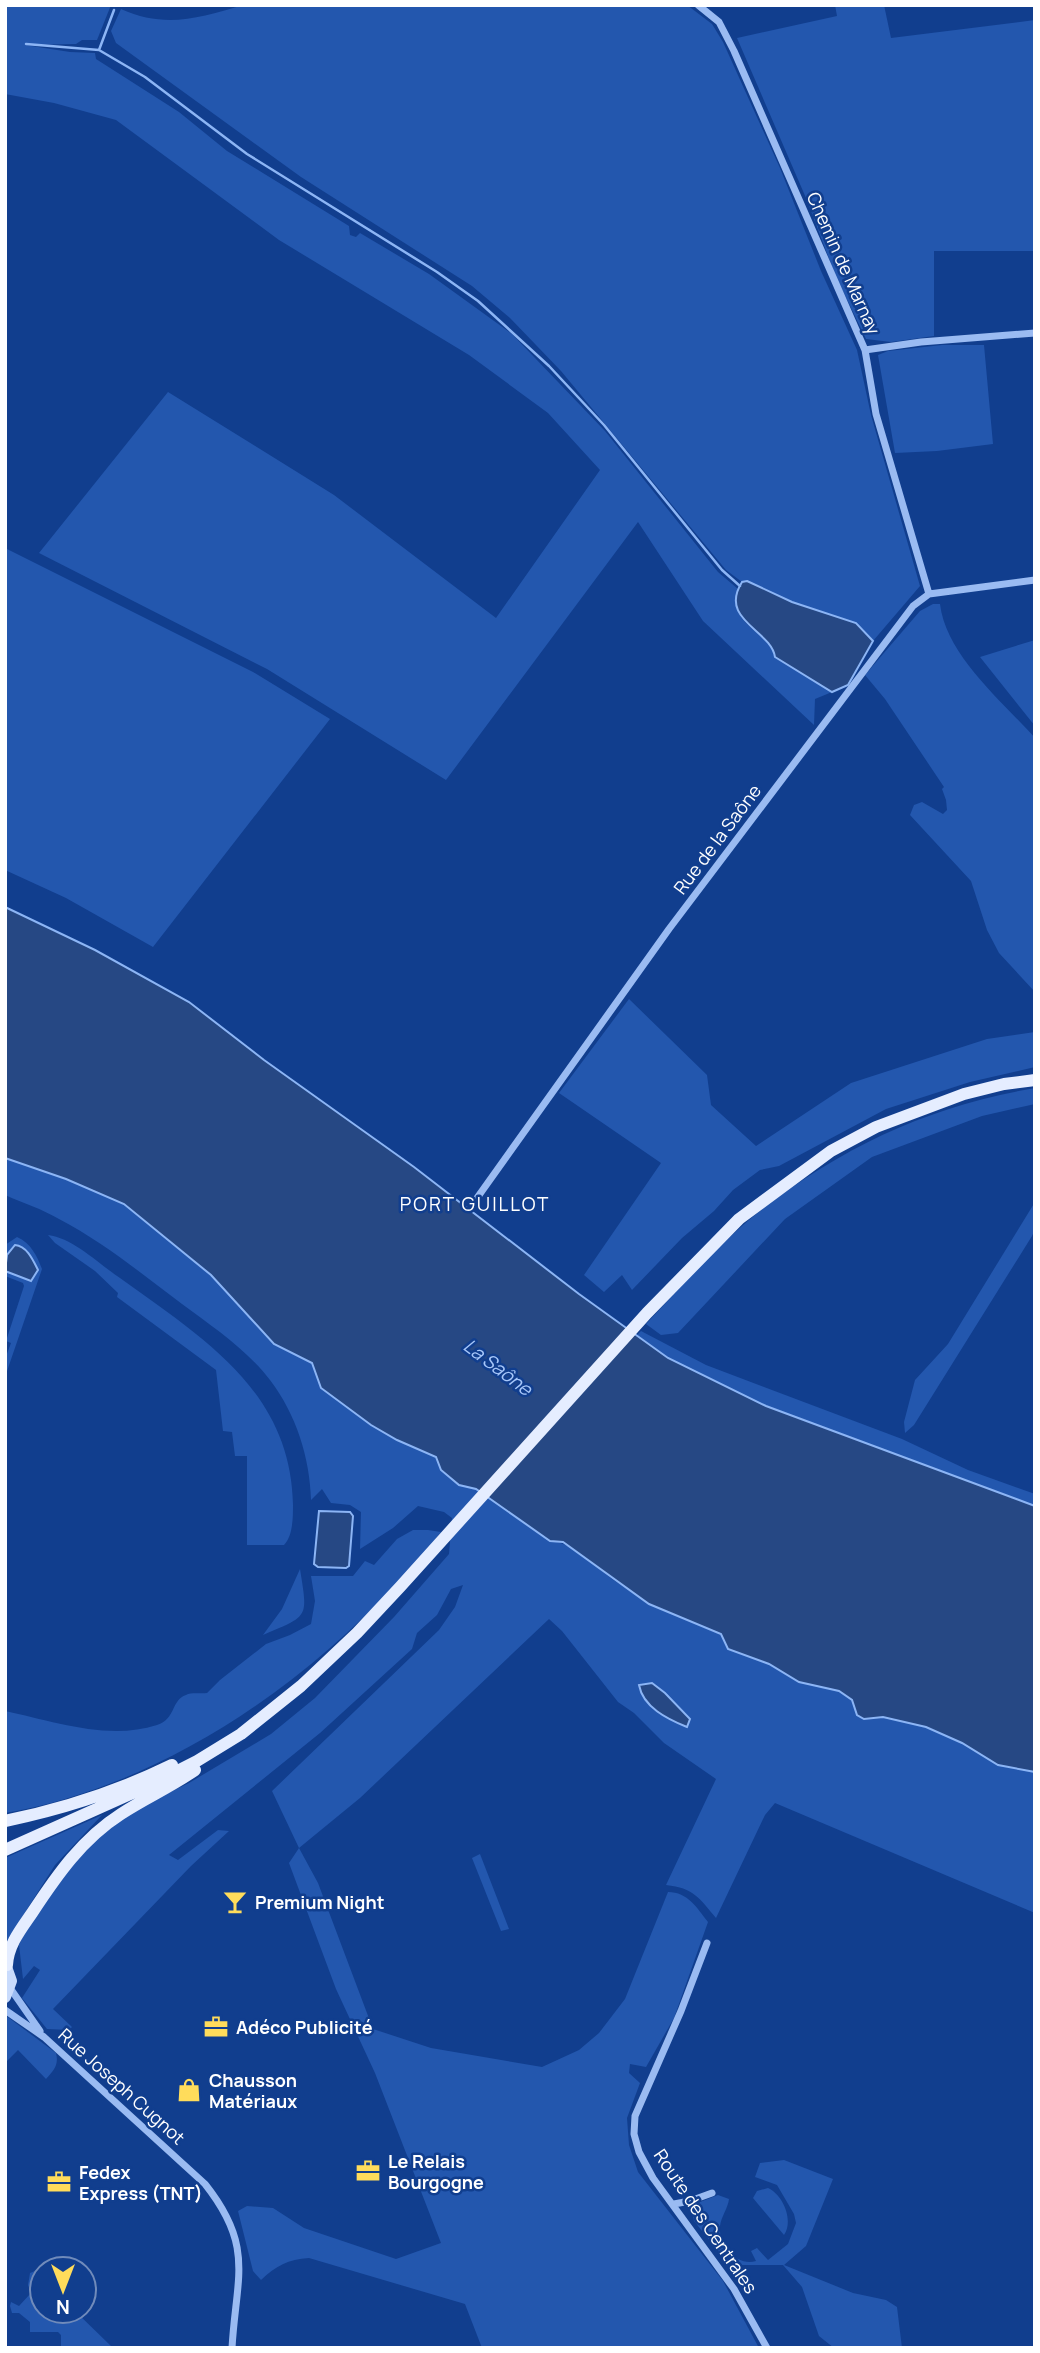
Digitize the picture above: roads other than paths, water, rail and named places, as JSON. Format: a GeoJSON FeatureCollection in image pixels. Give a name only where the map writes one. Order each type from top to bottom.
{"type":"FeatureCollection","features":[{"type":"Feature","properties":{"kind":"main road"},"geometry":{"type":"LineString","coordinates":[[8,1993],[10,1973],[6,1965],[9,1950],[62,1869],[85,1842],[121,1814],[183,1778],[241,1734],[279,1704],[357,1633],[647,1313],[739,1219],[831,1151],[876,1127],[938,1103],[1004,1084],[1035,1080]]}},
{"type":"Feature","properties":{"kind":"main road"},"geometry":{"type":"LineString","coordinates":[[5,1821],[63,1807],[137,1781],[182,1760],[279,1704]]}},
{"type":"Feature","properties":{"kind":"main road"},"geometry":{"type":"LineString","coordinates":[[5,1850],[170,1775],[241,1734]]}},
{"type":"Feature","properties":{"kind":"street","name":"Chemin de Marnay"},"geometry":{"type":"LineString","coordinates":[[698,5],[719,22],[734,51],[865,350],[876,414],[929,594]]}},
{"type":"Feature","properties":{"kind":"street"},"geometry":{"type":"LineString","coordinates":[[865,350],[920,342],[1035,333]]}},
{"type":"Feature","properties":{"kind":"street"},"geometry":{"type":"LineString","coordinates":[[929,594],[1035,580]]}},
{"type":"Feature","properties":{"kind":"street","name":"Rue de la Saône"},"geometry":{"type":"LineString","coordinates":[[477,1198],[669,929],[913,606],[929,594]]}},
{"type":"Feature","properties":{"kind":"street","name":"Route des Centrales"},"geometry":{"type":"LineString","coordinates":[[707,1943],[681,2011],[635,2116],[634,2134],[639,2151],[653,2178],[734,2288],[767,2348]]}},
{"type":"Feature","properties":{"kind":"street","name":"Rue Joseph Cugnot"},"geometry":{"type":"LineString","coordinates":[[8,1993],[44,2037]]}},
{"type":"Feature","properties":{"kind":"street","name":"Rue Joseph Cugnot"},"geometry":{"type":"LineString","coordinates":[[5,2010],[44,2037],[205,2184],[222,2209],[234,2236],[240,2263],[232,2348]]}},
{"type":"Feature","properties":{"kind":"street"},"geometry":{"type":"LineString","coordinates":[[674,2204],[690,2202],[712,2193]]}},
{"type":"Feature","properties":{"kind":"water"},"geometry":{"type":"Polygon","coordinates":[[[747,581],[792,602],[856,623],[873,641],[848,685],[832,692],[775,657],[765,639],[748,624],[736,606],[736,595],[742,582],[747,581]]]}},
{"type":"Feature","properties":{"kind":"water","name":"La Saône"},"geometry":{"type":"Polygon","coordinates":[[[5,907],[95,950],[189,1002],[668,1358],[766,1406],[1035,1506],[1035,1772],[998,1765],[962,1743],[926,1727],[883,1717],[864,1719],[857,1715],[852,1700],[839,1691],[799,1682],[769,1664],[728,1649],[721,1634],[649,1604],[563,1542],[550,1541],[476,1489],[459,1485],[441,1470],[436,1457],[371,1425],[321,1388],[312,1363],[274,1344],[211,1275],[124,1204],[66,1179],[5,1158],[5,907]]]}},
{"type":"Feature","properties":{"kind":"water"},"geometry":{"type":"Polygon","coordinates":[[[15,1245],[26,1251],[38,1270],[31,1281],[5,1271],[7,1255],[15,1245]]]}},
{"type":"Feature","properties":{"kind":"water"},"geometry":{"type":"Polygon","coordinates":[[[319,1511],[350,1512],[353,1516],[349,1566],[346,1568],[318,1567],[314,1564],[319,1511]]]}},
{"type":"Feature","properties":{"kind":"water"},"geometry":{"type":"Polygon","coordinates":[[[652,1683],[690,1719],[687,1727],[664,1716],[645,1700],[639,1685],[652,1683]]]}},
{"type":"Feature","properties":{"kind":"waterway"},"geometry":{"type":"LineString","coordinates":[[99,50],[114,10]]}},
{"type":"Feature","properties":{"kind":"waterway"},"geometry":{"type":"LineString","coordinates":[[26,44],[99,50],[145,77],[247,154],[437,272],[478,301],[549,366],[604,425],[722,570],[740,586]]}},
{"type":"Feature","properties":{"kind":"place","name":"Premium Night"},"geometry":{"type":"Point","coordinates":[235,1902]}},
{"type":"Feature","properties":{"kind":"place","name":"Adéco Publicité"},"geometry":{"type":"Point","coordinates":[216,2027]}},
{"type":"Feature","properties":{"kind":"place","name":"Chausson Matériaux"},"geometry":{"type":"Point","coordinates":[189,2090]}},
{"type":"Feature","properties":{"kind":"place","name":"Le Relais Bourgogne"},"geometry":{"type":"Point","coordinates":[368,2171]}},
{"type":"Feature","properties":{"kind":"place","name":"Fedex Express (TNT)"},"geometry":{"type":"Point","coordinates":[59,2182]}},
{"type":"Feature","properties":{"kind":"district","name":"PORT GUILLOT"},"geometry":{"type":"Point","coordinates":[475,1204]}}]}
